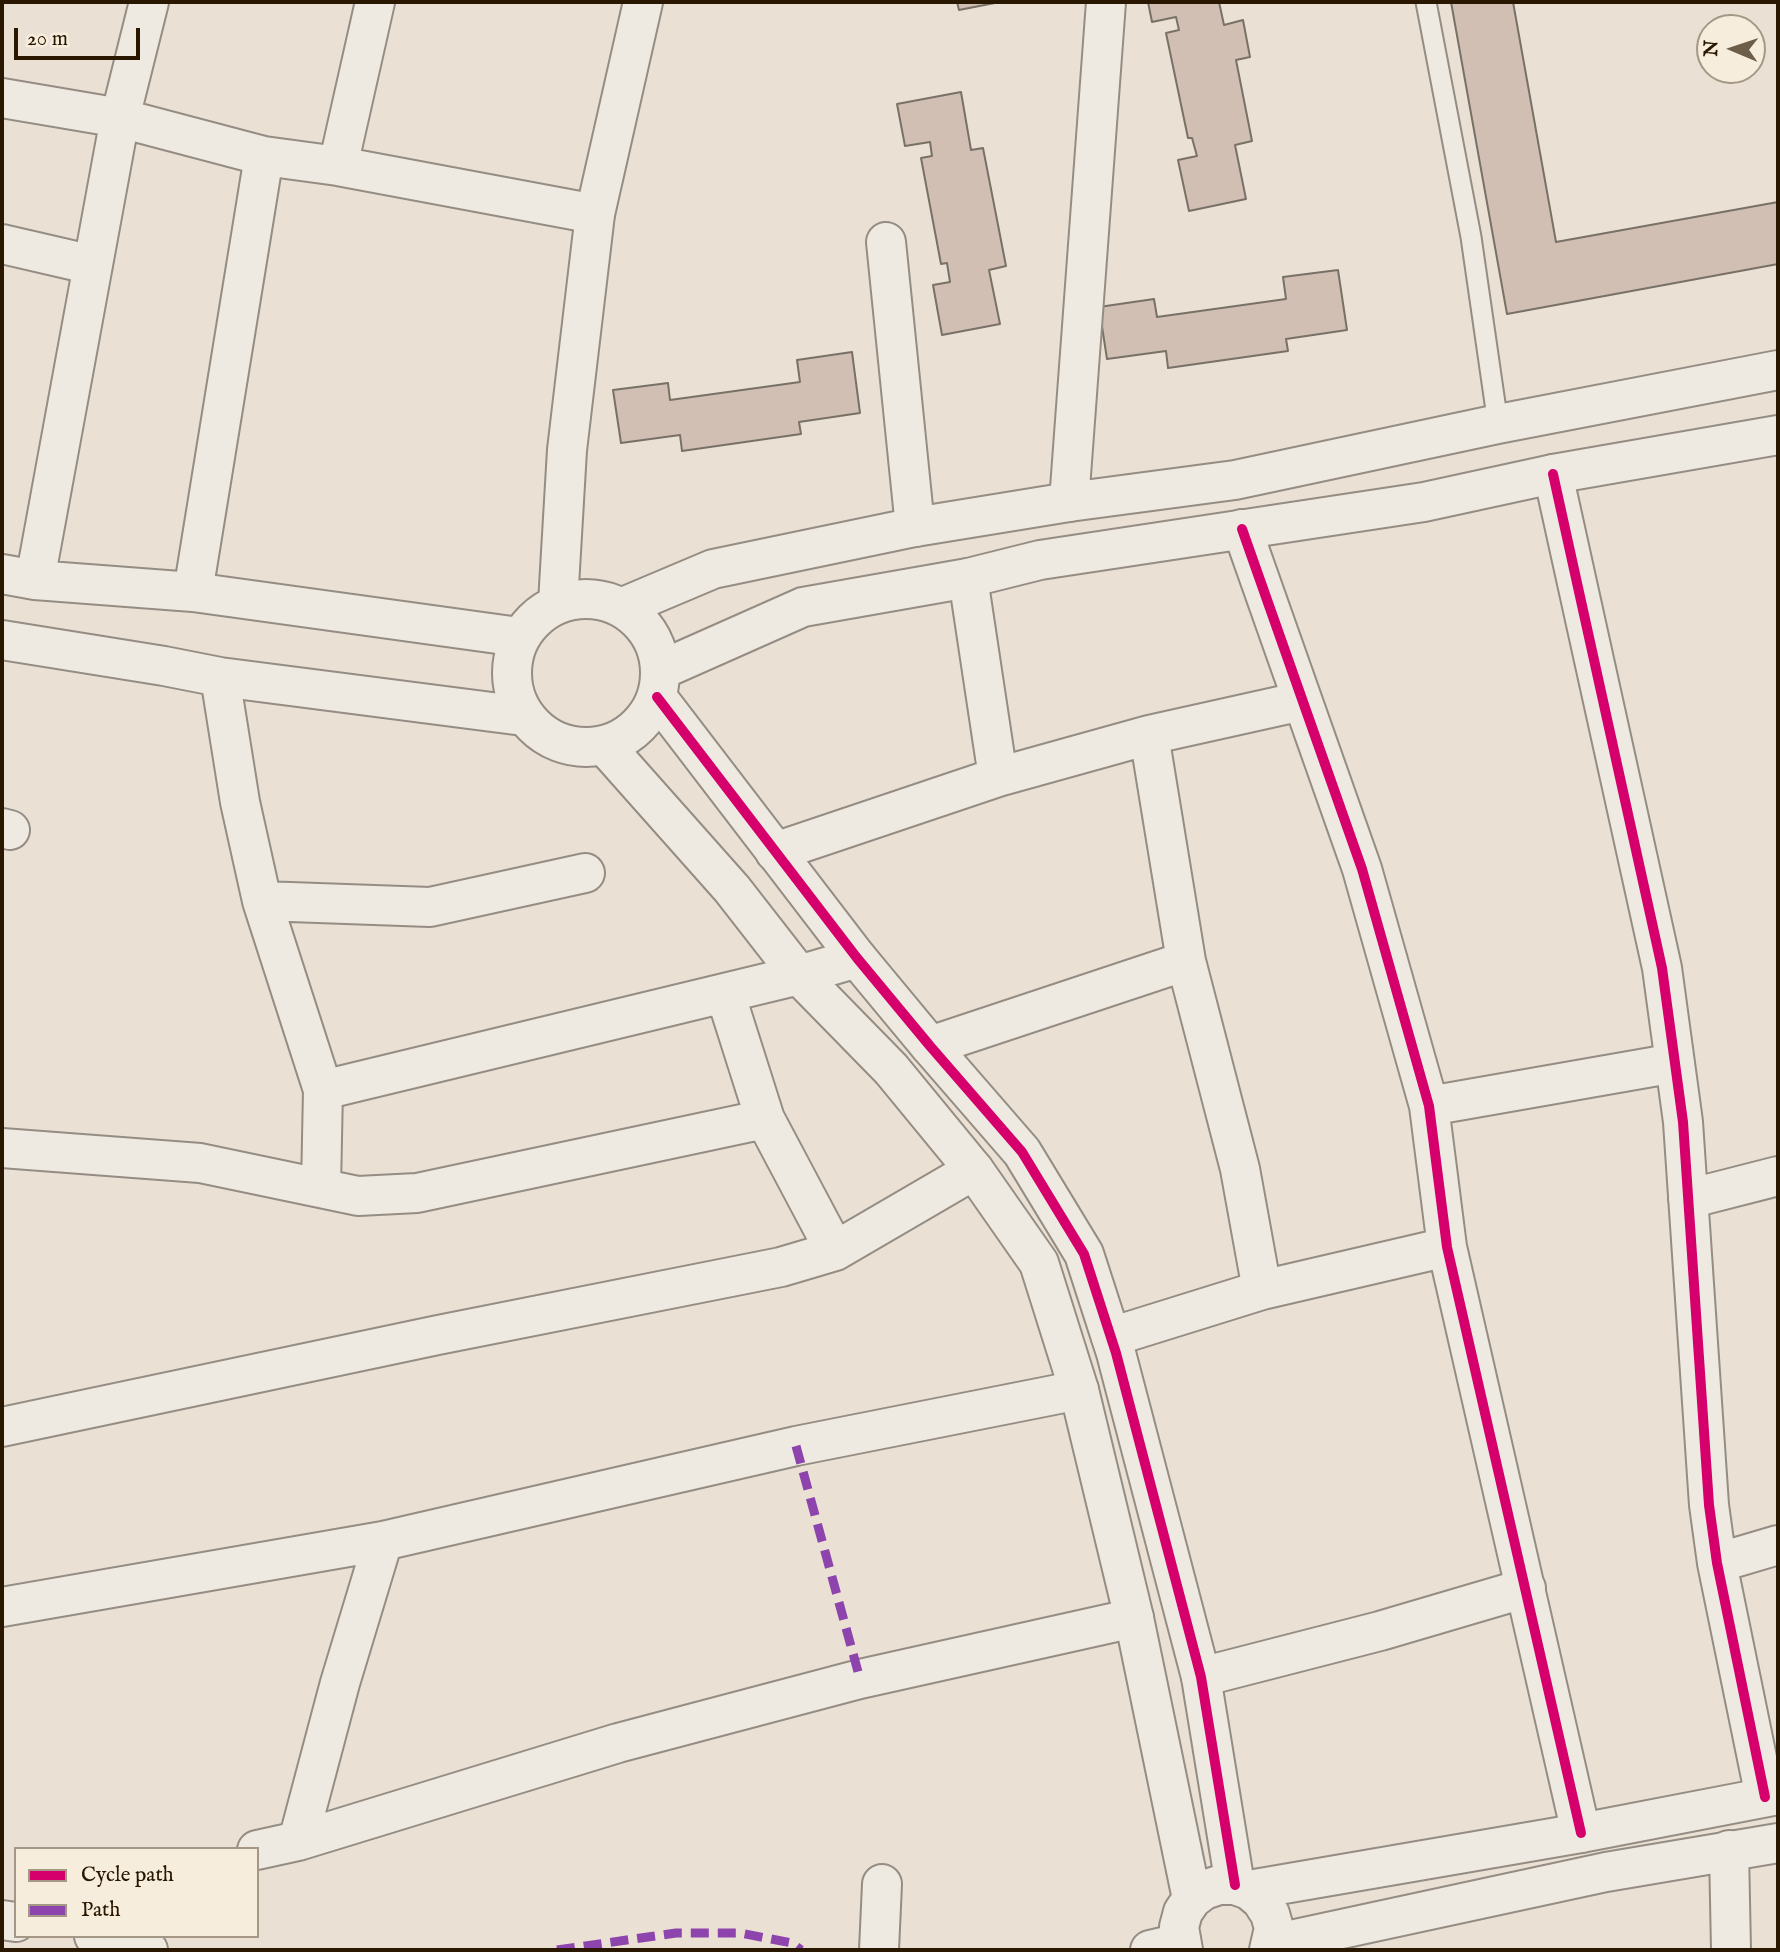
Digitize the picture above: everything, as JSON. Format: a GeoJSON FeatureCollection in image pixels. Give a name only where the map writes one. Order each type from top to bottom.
{"type":"FeatureCollection","features":[{"type":"Feature","properties":{"kind":"street"},"geometry":{"type":"LineString","coordinates":[[149,2],[120,118],[93,265],[18,577],[193,592],[519,637]]}},
{"type":"Feature","properties":{"kind":"street"},"geometry":{"type":"LineString","coordinates":[[338,166],[375,2]]}},
{"type":"Feature","properties":{"kind":"street"},"geometry":{"type":"LineString","coordinates":[[558,603],[567,450],[595,214],[643,2]]}},
{"type":"Feature","properties":{"kind":"street"},"geometry":{"type":"LineString","coordinates":[[1069,502],[1106,2]]}},
{"type":"Feature","properties":{"kind":"street"},"geometry":{"type":"LineString","coordinates":[[2,97],[120,118],[264,156],[338,166],[595,214]]}},
{"type":"Feature","properties":{"kind":"street"},"geometry":{"type":"LineString","coordinates":[[193,592],[264,156]]}},
{"type":"Feature","properties":{"kind":"street"},"geometry":{"type":"LineString","coordinates":[[886,242],[915,527]]}},
{"type":"Feature","properties":{"kind":"street"},"geometry":{"type":"LineString","coordinates":[[2,244],[93,265]]}},
{"type":"Feature","properties":{"kind":"street"},"geometry":{"type":"LineString","coordinates":[[623,607],[713,569],[915,527],[1069,502],[1235,481],[1498,424],[1778,370]]}},
{"type":"Feature","properties":{"kind":"street"},"geometry":{"type":"LineString","coordinates":[[1778,435],[1553,474],[1424,502],[1040,560],[968,578],[803,607],[659,683],[634,732],[605,746],[554,742],[523,716],[510,677],[519,637],[536,617],[558,603],[591,598],[623,607],[650,634],[659,683],[775,852],[930,1046],[1022,1152],[1084,1254],[1111,1337],[1201,1677],[1242,1888],[1261,1900],[1270,1913],[1274,1928],[1270,1947],[1606,1872],[1778,1843]]}},
{"type":"Feature","properties":{"kind":"street"},"geometry":{"type":"LineString","coordinates":[[1171,1948],[1184,1912],[1192,1899],[1219,1885],[1242,1888],[1581,1833],[1772,1796],[1717,1563],[1709,1505],[1683,1122],[1662,968],[1553,474]]}},
{"type":"Feature","properties":{"kind":"street"},"geometry":{"type":"LineString","coordinates":[[1242,529],[1362,869],[1429,1106],[1447,1247],[1581,1833]]}},
{"type":"Feature","properties":{"kind":"street"},"geometry":{"type":"LineString","coordinates":[[968,578],[998,777]]}},
{"type":"Feature","properties":{"kind":"street"},"geometry":{"type":"LineString","coordinates":[[2,640],[220,677],[523,716]]}},
{"type":"Feature","properties":{"kind":"street"},"geometry":{"type":"LineString","coordinates":[[220,677],[240,802],[261,901],[323,1090],[321,1188]]}},
{"type":"Feature","properties":{"kind":"street"},"geometry":{"type":"LineString","coordinates":[[775,852],[998,777],[1149,735],[1302,701]]}},
{"type":"Feature","properties":{"kind":"street"},"geometry":{"type":"LineString","coordinates":[[1149,735],[1186,961],[1240,1168],[1262,1290]]}},
{"type":"Feature","properties":{"kind":"street"},"geometry":{"type":"LineString","coordinates":[[605,746],[732,889],[799,975],[891,1069],[974,1170],[1039,1263],[1079,1390],[1134,1618],[1192,1899]]}},
{"type":"Feature","properties":{"kind":"street"},"geometry":{"type":"LineString","coordinates":[[261,901],[430,906],[585,873]]}},
{"type":"Feature","properties":{"kind":"street"},"geometry":{"type":"LineString","coordinates":[[323,1090],[799,975],[858,958]]}},
{"type":"Feature","properties":{"kind":"street"},"geometry":{"type":"LineString","coordinates":[[930,1046],[1186,961]]}},
{"type":"Feature","properties":{"kind":"street"},"geometry":{"type":"LineString","coordinates":[[725,993],[765,1119],[835,1251]]}},
{"type":"Feature","properties":{"kind":"street"},"geometry":{"type":"LineString","coordinates":[[1429,1106],[1675,1063]]}},
{"type":"Feature","properties":{"kind":"street"},"geometry":{"type":"LineString","coordinates":[[2,1147],[200,1163],[358,1196],[417,1193],[765,1119]]}},
{"type":"Feature","properties":{"kind":"street"},"geometry":{"type":"LineString","coordinates":[[2,1427],[781,1266],[835,1251],[974,1170]]}},
{"type":"Feature","properties":{"kind":"street"},"geometry":{"type":"LineString","coordinates":[[1688,1199],[1778,1176]]}},
{"type":"Feature","properties":{"kind":"street"},"geometry":{"type":"LineString","coordinates":[[1111,1337],[1262,1290],[1447,1247]]}},
{"type":"Feature","properties":{"kind":"street"},"geometry":{"type":"LineString","coordinates":[[2,1607],[383,1541],[796,1446],[1079,1390]]}},
{"type":"Feature","properties":{"kind":"street"},"geometry":{"type":"LineString","coordinates":[[298,1841],[340,1683],[383,1541]]}},
{"type":"Feature","properties":{"kind":"street"},"geometry":{"type":"LineString","coordinates":[[1717,1563],[1778,1545]]}},
{"type":"Feature","properties":{"kind":"street"},"geometry":{"type":"LineString","coordinates":[[1201,1677],[1380,1631],[1526,1588]]}},
{"type":"Feature","properties":{"kind":"street"},"geometry":{"type":"LineString","coordinates":[[259,1850],[298,1841],[618,1743],[860,1679],[1134,1618]]}},
{"type":"Feature","properties":{"kind":"street"},"geometry":{"type":"LineString","coordinates":[[1729,1850],[1731,1950]]}},
{"type":"Feature","properties":{"kind":"street"},"geometry":{"type":"LineString","coordinates":[[879,1950],[882,1884]]}},
{"type":"Feature","properties":{"kind":"street"},"geometry":{"type":"LineString","coordinates":[[102,1938],[148,1950]]}},
{"type":"Feature","properties":{"kind":"lane"},"geometry":{"type":"LineString","coordinates":[[1426,2],[1471,237],[1498,424]]}},
{"type":"Feature","properties":{"kind":"building"},"geometry":{"type":"Polygon","coordinates":[[[957,2],[1000,2],[959,10],[957,2]]]}},
{"type":"Feature","properties":{"kind":"building"},"geometry":{"type":"Polygon","coordinates":[[[1148,2],[1219,2],[1224,25],[1243,20],[1250,57],[1236,60],[1252,141],[1235,145],[1246,199],[1189,211],[1178,160],[1197,156],[1192,138],[1188,138],[1166,33],[1179,30],[1176,17],[1152,22],[1148,2]]]}},
{"type":"Feature","properties":{"kind":"building"},"geometry":{"type":"Polygon","coordinates":[[[1451,2],[1513,2],[1556,242],[1778,202],[1778,264],[1507,314],[1451,2]]]}},
{"type":"Feature","properties":{"kind":"building"},"geometry":{"type":"Polygon","coordinates":[[[961,92],[971,150],[983,148],[1006,266],[989,270],[1000,324],[942,335],[933,285],[950,282],[947,263],[941,264],[921,158],[932,156],[930,142],[905,146],[897,104],[961,92]]]}},
{"type":"Feature","properties":{"kind":"building"},"geometry":{"type":"Polygon","coordinates":[[[1338,270],[1347,330],[1286,339],[1288,351],[1168,368],[1166,351],[1107,359],[1099,307],[1154,299],[1157,317],[1286,299],[1283,277],[1338,270]]]}},
{"type":"Feature","properties":{"kind":"building"},"geometry":{"type":"Polygon","coordinates":[[[852,352],[860,413],[799,422],[801,434],[682,451],[680,435],[621,443],[613,390],[668,383],[670,400],[800,382],[797,360],[852,352]]]}},
{"type":"Feature","properties":{"kind":"marked path"},"geometry":{"type":"LineString","coordinates":[[796,1446],[860,1679]]}},
{"type":"Feature","properties":{"kind":"marked path"},"geometry":{"type":"LineString","coordinates":[[557,1950],[676,1933],[740,1933],[792,1943],[801,1950]]}},
{"type":"Feature","properties":{"kind":"cycle path"},"geometry":{"type":"LineString","coordinates":[[1553,474],[1662,968],[1683,1122],[1709,1505],[1717,1563],[1765,1797]]}},
{"type":"Feature","properties":{"kind":"cycle path"},"geometry":{"type":"LineString","coordinates":[[1242,529],[1362,869],[1429,1106],[1447,1247],[1581,1833]]}},
{"type":"Feature","properties":{"kind":"cycle path"},"geometry":{"type":"LineString","coordinates":[[657,697],[857,958],[1022,1152],[1084,1254],[1116,1353],[1201,1677],[1235,1885]]}}]}
